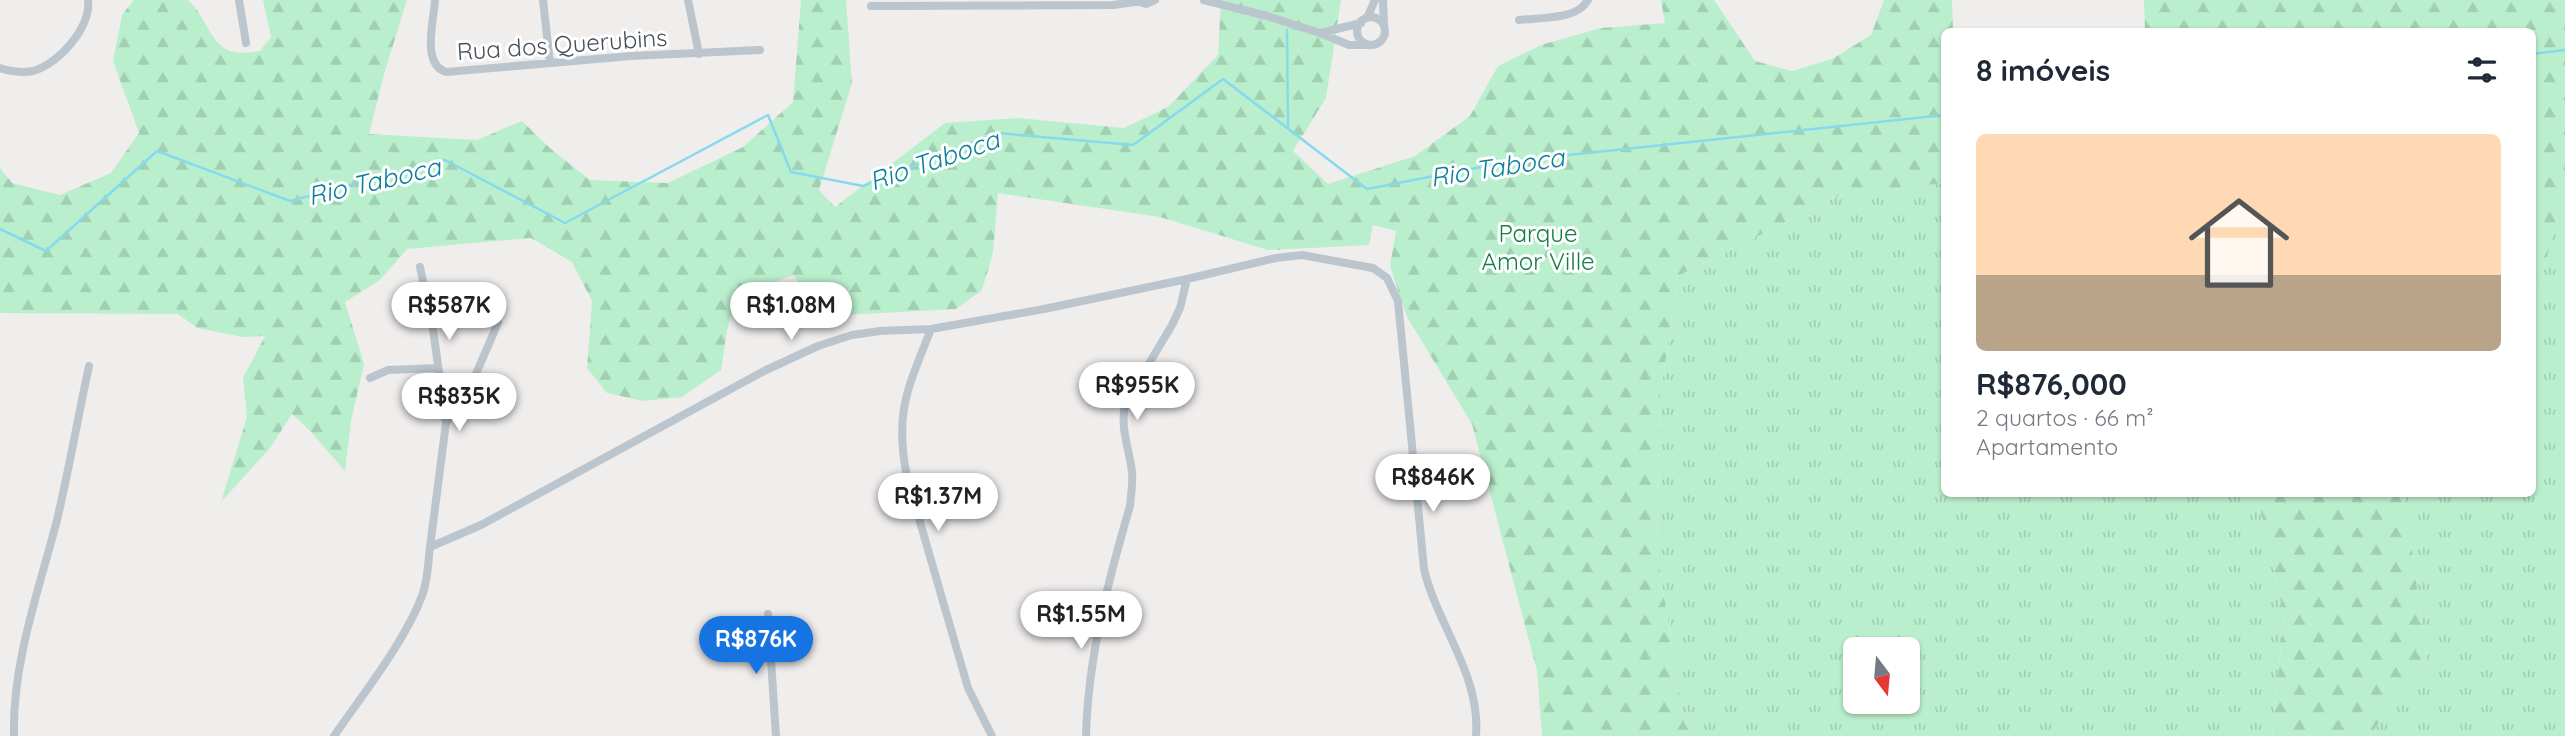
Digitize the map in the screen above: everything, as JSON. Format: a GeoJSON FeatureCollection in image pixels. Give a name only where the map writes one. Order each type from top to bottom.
{"type":"FeatureCollection","features":[{"type":"Feature","properties":{"kind":"street"},"geometry":{"type":"LineString","coordinates":[[0,68],[31,71],[46,65],[65,50],[83,24],[88,14],[88,0]]}},
{"type":"Feature","properties":{"kind":"street"},"geometry":{"type":"LineString","coordinates":[[239,0],[246,43]]}},
{"type":"Feature","properties":{"kind":"street","name":"Rua dos Querubins"},"geometry":{"type":"LineString","coordinates":[[435,0],[431,56],[440,70],[446,72],[760,50]]}},
{"type":"Feature","properties":{"kind":"street"},"geometry":{"type":"LineString","coordinates":[[543,0],[550,63]]}},
{"type":"Feature","properties":{"kind":"street"},"geometry":{"type":"LineString","coordinates":[[688,0],[699,54]]}},
{"type":"Feature","properties":{"kind":"street"},"geometry":{"type":"LineString","coordinates":[[871,6],[1133,1],[1146,4],[1155,0]]}},
{"type":"Feature","properties":{"kind":"street"},"geometry":{"type":"LineString","coordinates":[[1203,0],[1320,33],[1349,45],[1380,42],[1385,35],[1382,0]]}},
{"type":"Feature","properties":{"kind":"street"},"geometry":{"type":"LineString","coordinates":[[1367,45],[1358,36],[1375,0]]}},
{"type":"Feature","properties":{"kind":"street"},"geometry":{"type":"LineString","coordinates":[[1519,20],[1574,14],[1583,8],[1588,0]]}},
{"type":"Feature","properties":{"kind":"street"},"geometry":{"type":"LineString","coordinates":[[1320,33],[1375,18],[1384,26]]}},
{"type":"Feature","properties":{"kind":"street"},"geometry":{"type":"LineString","coordinates":[[430,547],[481,525],[764,371],[818,346],[852,335],[932,329],[1044,309],[1276,258],[1302,255],[1373,268],[1387,278],[1398,301],[1424,569],[1429,592],[1467,675],[1476,736]]}},
{"type":"Feature","properties":{"kind":"street"},"geometry":{"type":"LineString","coordinates":[[334,736],[408,625],[422,595],[427,574],[446,424],[439,368],[420,267]]}},
{"type":"Feature","properties":{"kind":"street"},"geometry":{"type":"LineString","coordinates":[[1086,736],[1087,699],[1100,617],[1130,506],[1132,489],[1132,473],[1122,419],[1125,404],[1172,325],[1180,308],[1187,279]]}},
{"type":"Feature","properties":{"kind":"street"},"geometry":{"type":"LineString","coordinates":[[446,424],[475,376],[498,323]]}},
{"type":"Feature","properties":{"kind":"street"},"geometry":{"type":"LineString","coordinates":[[932,329],[908,388],[902,420],[901,448],[968,688],[992,736]]}},
{"type":"Feature","properties":{"kind":"street"},"geometry":{"type":"LineString","coordinates":[[14,736],[15,695],[28,628],[58,516],[89,366]]}},
{"type":"Feature","properties":{"kind":"street"},"geometry":{"type":"LineString","coordinates":[[370,378],[388,370],[439,368]]}},
{"type":"Feature","properties":{"kind":"street"},"geometry":{"type":"LineString","coordinates":[[768,614],[769,665],[776,736]]}},
{"type":"Feature","properties":{"kind":"green space","name":"Parque Amor Ville"},"geometry":{"type":"Polygon","coordinates":[[[134,0],[188,0],[222,46],[243,53],[260,51],[271,37],[263,0],[407,0],[369,134],[477,140],[522,121],[551,149],[590,180],[668,183],[743,147],[793,102],[801,0],[846,0],[852,83],[819,190],[835,207],[945,123],[1018,118],[1124,128],[1168,107],[1218,55],[1221,0],[1341,0],[1326,98],[1293,151],[1328,184],[1415,156],[1470,116],[1498,66],[1541,45],[1601,28],[1665,23],[1661,0],[1714,0],[1755,61],[1792,71],[1832,59],[1871,35],[1884,0],[1952,0],[1953,28],[1941,28],[1941,183],[1838,196],[1678,276],[1660,398],[1657,552],[1684,722],[1692,736],[1542,736],[1537,671],[1472,424],[1407,317],[1390,266],[1396,231],[1373,225],[1369,245],[1268,250],[1160,217],[998,193],[993,253],[982,290],[956,309],[844,315],[813,312],[794,275],[736,296],[721,370],[682,397],[643,401],[607,393],[587,368],[592,301],[572,262],[531,238],[407,249],[380,280],[345,302],[364,364],[351,421],[345,471],[292,414],[270,448],[221,502],[247,417],[243,378],[265,336],[243,337],[197,328],[178,314],[0,313],[0,168],[12,183],[60,195],[111,173],[139,133],[113,61],[122,15],[134,0]]]}},
{"type":"Feature","properties":{"kind":"green space"},"geometry":{"type":"Polygon","coordinates":[[[2144,0],[2565,0],[2565,198],[2561,200],[2536,303],[2536,28],[2145,28],[2144,0]]]}},
{"type":"Feature","properties":{"kind":"green space"},"geometry":{"type":"Polygon","coordinates":[[[1941,183],[1941,497],[2258,497],[2284,616],[2272,736],[1692,736],[1684,722],[1657,552],[1660,398],[1678,276],[1838,196],[1941,183]]]}},
{"type":"Feature","properties":{"kind":"green space"},"geometry":{"type":"Polygon","coordinates":[[[2565,198],[2565,736],[2369,736],[2427,659],[2404,497],[2536,497],[2536,303],[2561,200],[2565,198]]]}},
{"type":"Feature","properties":{"kind":"green space"},"geometry":{"type":"Polygon","coordinates":[[[2258,497],[2404,497],[2427,659],[2369,736],[2272,736],[2284,616],[2258,497]]]}},
{"type":"Feature","properties":{"kind":"waterway"},"geometry":{"type":"LineString","coordinates":[[1287,30],[1288,128]]}},
{"type":"Feature","properties":{"kind":"waterway","name":"Rio Taboca"},"geometry":{"type":"LineString","coordinates":[[2536,54],[2565,50]]}},
{"type":"Feature","properties":{"kind":"waterway","name":"Rio Taboca"},"geometry":{"type":"LineString","coordinates":[[0,229],[46,251],[157,151],[290,201],[445,160],[565,223],[768,115],[791,172],[863,186],[997,133],[1133,145],[1223,79],[1367,189],[1512,161],[1941,115]]}}]}
